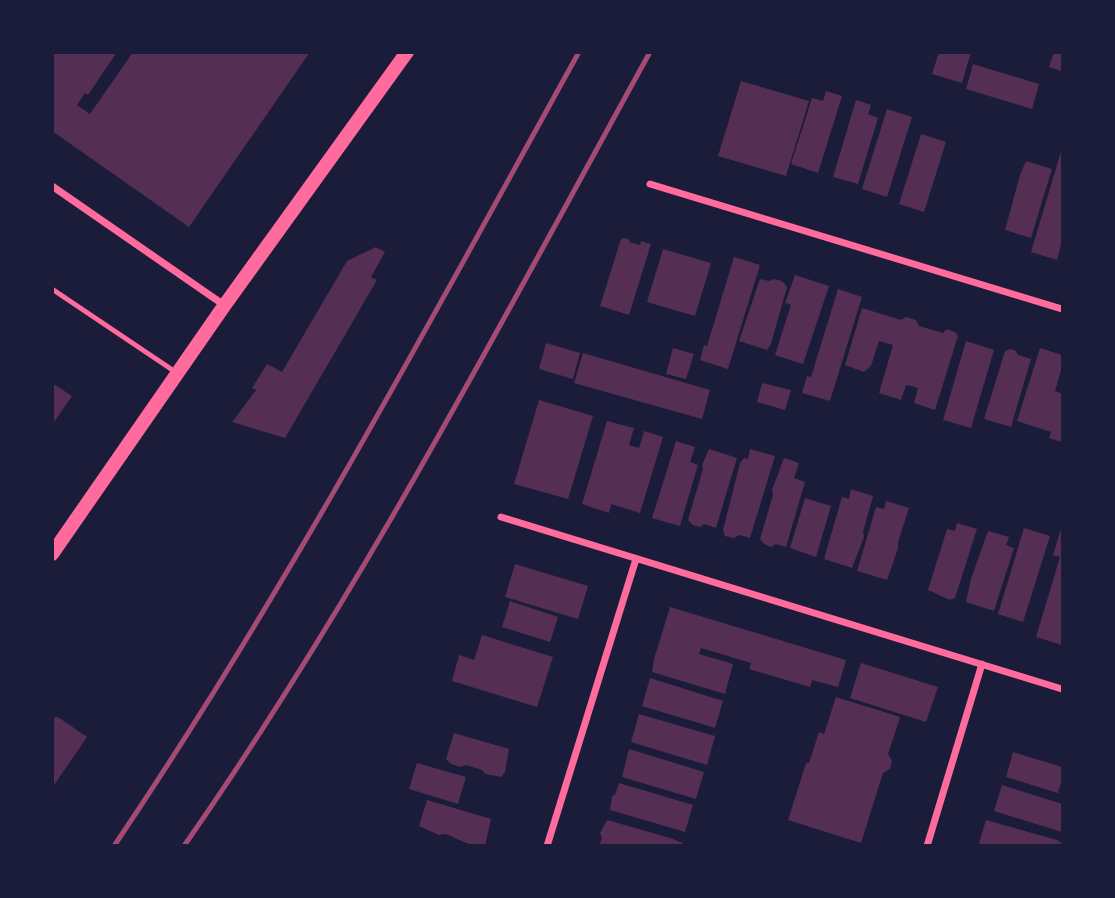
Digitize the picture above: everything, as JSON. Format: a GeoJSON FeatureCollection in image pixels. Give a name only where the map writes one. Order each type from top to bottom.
{"type":"FeatureCollection","features":[{"type":"Feature","properties":{"kind":"main road"},"geometry":{"type":"LineString","coordinates":[[52,554],[224,306],[407,52]]}},
{"type":"Feature","properties":{"kind":"street"},"geometry":{"type":"LineString","coordinates":[[650,184],[1062,309]]}},
{"type":"Feature","properties":{"kind":"street"},"geometry":{"type":"LineString","coordinates":[[52,186],[224,306]]}},
{"type":"Feature","properties":{"kind":"street"},"geometry":{"type":"LineString","coordinates":[[501,517],[1062,689]]}},
{"type":"Feature","properties":{"kind":"street"},"geometry":{"type":"LineString","coordinates":[[547,845],[636,559]]}},
{"type":"Feature","properties":{"kind":"street"},"geometry":{"type":"LineString","coordinates":[[927,845],[982,664]]}},
{"type":"Feature","properties":{"kind":"lane"},"geometry":{"type":"LineString","coordinates":[[52,289],[177,373]]}},
{"type":"Feature","properties":{"kind":"building"},"geometry":{"type":"Polygon","coordinates":[[[52,52],[117,52],[88,95],[85,93],[77,105],[90,114],[133,52],[310,52],[189,227],[52,131],[52,52]]]}},
{"type":"Feature","properties":{"kind":"building"},"geometry":{"type":"Polygon","coordinates":[[[939,52],[971,52],[962,83],[932,74],[939,52]]]}},
{"type":"Feature","properties":{"kind":"building"},"geometry":{"type":"Polygon","coordinates":[[[1054,52],[1062,52],[1061,71],[1049,67],[1054,52]]]}},
{"type":"Feature","properties":{"kind":"building"},"geometry":{"type":"Polygon","coordinates":[[[973,64],[1039,84],[1032,109],[966,89],[973,64]]]}},
{"type":"Feature","properties":{"kind":"building"},"geometry":{"type":"Polygon","coordinates":[[[741,81],[809,101],[786,176],[718,156],[741,81]]]}},
{"type":"Feature","properties":{"kind":"building"},"geometry":{"type":"Polygon","coordinates":[[[826,91],[842,96],[818,173],[791,164],[812,98],[823,101],[826,91]]]}},
{"type":"Feature","properties":{"kind":"building"},"geometry":{"type":"Polygon","coordinates":[[[856,100],[871,105],[868,114],[878,118],[858,184],[833,177],[856,100]]]}},
{"type":"Feature","properties":{"kind":"building"},"geometry":{"type":"Polygon","coordinates":[[[887,109],[912,117],[887,197],[862,189],[887,109]]]}},
{"type":"Feature","properties":{"kind":"building"},"geometry":{"type":"Polygon","coordinates":[[[921,134],[946,142],[924,212],[899,204],[921,134]]]}},
{"type":"Feature","properties":{"kind":"building"},"geometry":{"type":"Polygon","coordinates":[[[1062,148],[1062,241],[1057,260],[1031,252],[1062,148]]]}},
{"type":"Feature","properties":{"kind":"building"},"geometry":{"type":"Polygon","coordinates":[[[1026,161],[1052,169],[1031,238],[1005,230],[1026,161]]]}},
{"type":"Feature","properties":{"kind":"building"},"geometry":{"type":"Polygon","coordinates":[[[625,238],[640,245],[641,241],[651,244],[629,315],[600,306],[621,239],[625,238]]]}},
{"type":"Feature","properties":{"kind":"building"},"geometry":{"type":"Polygon","coordinates":[[[376,247],[385,252],[371,277],[377,280],[285,438],[232,422],[256,390],[252,388],[267,364],[282,372],[347,261],[376,247]]]}},
{"type":"Feature","properties":{"kind":"building"},"geometry":{"type":"Polygon","coordinates":[[[663,249],[711,263],[695,316],[647,302],[663,249]]]}},
{"type":"Feature","properties":{"kind":"building"},"geometry":{"type":"Polygon","coordinates":[[[734,257],[760,265],[728,369],[700,360],[704,345],[707,346],[734,257]]]}},
{"type":"Feature","properties":{"kind":"building"},"geometry":{"type":"Polygon","coordinates":[[[795,275],[829,286],[803,364],[775,355],[791,305],[785,303],[795,275]]]}},
{"type":"Feature","properties":{"kind":"building"},"geometry":{"type":"Polygon","coordinates":[[[760,279],[782,281],[787,287],[767,350],[739,341],[760,279]]]}},
{"type":"Feature","properties":{"kind":"building"},"geometry":{"type":"Polygon","coordinates":[[[838,289],[862,297],[830,401],[802,393],[807,376],[811,377],[838,289]]]}},
{"type":"Feature","properties":{"kind":"building"},"geometry":{"type":"Polygon","coordinates":[[[862,308],[901,320],[906,317],[916,320],[919,326],[943,333],[947,329],[958,336],[935,410],[914,403],[918,388],[912,386],[906,385],[901,400],[879,393],[893,345],[879,341],[871,366],[864,372],[845,365],[862,308]]]}},
{"type":"Feature","properties":{"kind":"building"},"geometry":{"type":"Polygon","coordinates":[[[966,341],[994,350],[971,428],[943,420],[966,341]]]}},
{"type":"Feature","properties":{"kind":"building"},"geometry":{"type":"Polygon","coordinates":[[[546,343],[580,353],[573,379],[539,369],[546,343]]]}},
{"type":"Feature","properties":{"kind":"building"},"geometry":{"type":"Polygon","coordinates":[[[673,348],[694,354],[686,379],[666,374],[673,348]]]}},
{"type":"Feature","properties":{"kind":"building"},"geometry":{"type":"Polygon","coordinates":[[[1040,348],[1062,355],[1062,367],[1055,391],[1062,394],[1062,442],[1049,438],[1051,432],[1017,421],[1040,348]]]}},
{"type":"Feature","properties":{"kind":"building"},"geometry":{"type":"Polygon","coordinates":[[[1010,349],[1031,359],[1011,427],[984,419],[1005,351],[1010,349]]]}},
{"type":"Feature","properties":{"kind":"building"},"geometry":{"type":"Polygon","coordinates":[[[583,353],[710,390],[702,419],[574,383],[583,353]]]}},
{"type":"Feature","properties":{"kind":"building"},"geometry":{"type":"Polygon","coordinates":[[[52,383],[72,396],[52,425],[52,383]]]}},
{"type":"Feature","properties":{"kind":"building"},"geometry":{"type":"Polygon","coordinates":[[[762,383],[791,390],[785,410],[757,402],[762,383]]]}},
{"type":"Feature","properties":{"kind":"building"},"geometry":{"type":"Polygon","coordinates":[[[539,400],[593,416],[568,499],[514,484],[539,400]]]}},
{"type":"Feature","properties":{"kind":"building"},"geometry":{"type":"Polygon","coordinates":[[[607,421],[634,428],[629,445],[639,448],[644,431],[663,437],[640,513],[611,504],[609,513],[582,504],[607,421]]]}},
{"type":"Feature","properties":{"kind":"building"},"geometry":{"type":"Polygon","coordinates":[[[676,441],[695,447],[690,462],[698,465],[680,526],[652,518],[676,441]]]}},
{"type":"Feature","properties":{"kind":"building"},"geometry":{"type":"Polygon","coordinates":[[[709,449],[737,458],[716,528],[704,524],[700,527],[693,525],[688,520],[702,465],[709,449]]]}},
{"type":"Feature","properties":{"kind":"building"},"geometry":{"type":"Polygon","coordinates":[[[750,449],[775,456],[750,538],[739,535],[734,538],[725,536],[723,530],[740,463],[744,458],[748,459],[750,449]]]}},
{"type":"Feature","properties":{"kind":"building"},"geometry":{"type":"Polygon","coordinates":[[[784,458],[799,463],[794,478],[805,482],[786,547],[776,544],[771,547],[760,539],[773,495],[772,490],[784,458]]]}},
{"type":"Feature","properties":{"kind":"building"},"geometry":{"type":"Polygon","coordinates":[[[851,489],[873,496],[864,537],[852,568],[824,559],[842,497],[849,499],[851,489]]]}},
{"type":"Feature","properties":{"kind":"building"},"geometry":{"type":"Polygon","coordinates":[[[805,498],[831,506],[816,557],[790,548],[805,498]]]}},
{"type":"Feature","properties":{"kind":"building"},"geometry":{"type":"Polygon","coordinates":[[[886,501],[909,508],[887,580],[857,571],[876,507],[884,509],[886,501]]]}},
{"type":"Feature","properties":{"kind":"building"},"geometry":{"type":"Polygon","coordinates":[[[957,523],[977,529],[955,598],[950,600],[928,590],[947,529],[955,531],[957,523]]]}},
{"type":"Feature","properties":{"kind":"building"},"geometry":{"type":"Polygon","coordinates":[[[1062,525],[1062,645],[1036,637],[1060,557],[1053,555],[1062,525]]]}},
{"type":"Feature","properties":{"kind":"building"},"geometry":{"type":"Polygon","coordinates":[[[1024,528],[1050,536],[1023,622],[998,614],[1024,528]]]}},
{"type":"Feature","properties":{"kind":"building"},"geometry":{"type":"Polygon","coordinates":[[[988,531],[1009,537],[1006,545],[1014,548],[994,611],[966,602],[988,531]]]}},
{"type":"Feature","properties":{"kind":"building"},"geometry":{"type":"Polygon","coordinates":[[[515,564],[588,586],[578,619],[505,597],[515,564]]]}},
{"type":"Feature","properties":{"kind":"building"},"geometry":{"type":"Polygon","coordinates":[[[510,601],[558,617],[550,642],[502,627],[510,601]]]}},
{"type":"Feature","properties":{"kind":"building"},"geometry":{"type":"Polygon","coordinates":[[[670,607],[846,660],[838,687],[812,680],[810,687],[749,669],[751,663],[701,648],[699,654],[733,664],[725,694],[652,672],[670,607]]]}},
{"type":"Feature","properties":{"kind":"building"},"geometry":{"type":"Polygon","coordinates":[[[482,635],[553,657],[537,707],[452,681],[459,655],[474,660],[482,635]]]}},
{"type":"Feature","properties":{"kind":"building"},"geometry":{"type":"Polygon","coordinates":[[[861,663],[938,687],[926,722],[850,698],[861,663]]]}},
{"type":"Feature","properties":{"kind":"building"},"geometry":{"type":"Polygon","coordinates":[[[650,678],[723,701],[715,728],[642,706],[650,678]]]}},
{"type":"Feature","properties":{"kind":"building"},"geometry":{"type":"Polygon","coordinates":[[[836,697],[900,717],[888,754],[892,761],[890,769],[883,773],[861,843],[788,820],[806,763],[809,763],[819,732],[824,734],[836,697]]]}},
{"type":"Feature","properties":{"kind":"building"},"geometry":{"type":"Polygon","coordinates":[[[639,714],[715,736],[707,765],[631,742],[639,714]]]}},
{"type":"Feature","properties":{"kind":"building"},"geometry":{"type":"Polygon","coordinates":[[[58,717],[87,737],[52,788],[52,718],[58,717]]]}},
{"type":"Feature","properties":{"kind":"building"},"geometry":{"type":"Polygon","coordinates":[[[454,733],[509,749],[505,772],[501,777],[485,774],[482,770],[466,765],[460,767],[451,764],[446,759],[454,733]]]}},
{"type":"Feature","properties":{"kind":"building"},"geometry":{"type":"Polygon","coordinates":[[[629,749],[704,772],[696,799],[622,777],[629,749]]]}},
{"type":"Feature","properties":{"kind":"building"},"geometry":{"type":"Polygon","coordinates":[[[1013,752],[1062,767],[1058,793],[1006,777],[1013,752]]]}},
{"type":"Feature","properties":{"kind":"building"},"geometry":{"type":"Polygon","coordinates":[[[417,763],[466,777],[458,804],[409,789],[417,763]]]}},
{"type":"Feature","properties":{"kind":"building"},"geometry":{"type":"Polygon","coordinates":[[[619,783],[693,805],[685,832],[610,810],[612,796],[615,795],[619,783]]]}},
{"type":"Feature","properties":{"kind":"building"},"geometry":{"type":"Polygon","coordinates":[[[1002,785],[1062,804],[1062,832],[994,811],[1002,785]]]}},
{"type":"Feature","properties":{"kind":"building"},"geometry":{"type":"Polygon","coordinates":[[[427,800],[491,819],[485,846],[473,846],[419,826],[427,800]]]}},
{"type":"Feature","properties":{"kind":"building"},"geometry":{"type":"Polygon","coordinates":[[[607,820],[683,843],[682,846],[599,846],[602,838],[600,833],[607,820]]]}},
{"type":"Feature","properties":{"kind":"building"},"geometry":{"type":"Polygon","coordinates":[[[986,820],[1057,840],[1062,846],[978,846],[986,820]]]}},
{"type":"Feature","properties":{"kind":"railway"},"geometry":{"type":"LineString","coordinates":[[114,846],[238,653],[355,455],[579,52]]}},
{"type":"Feature","properties":{"kind":"railway"},"geometry":{"type":"LineString","coordinates":[[184,846],[248,751],[370,555],[484,355],[650,52]]}}]}
